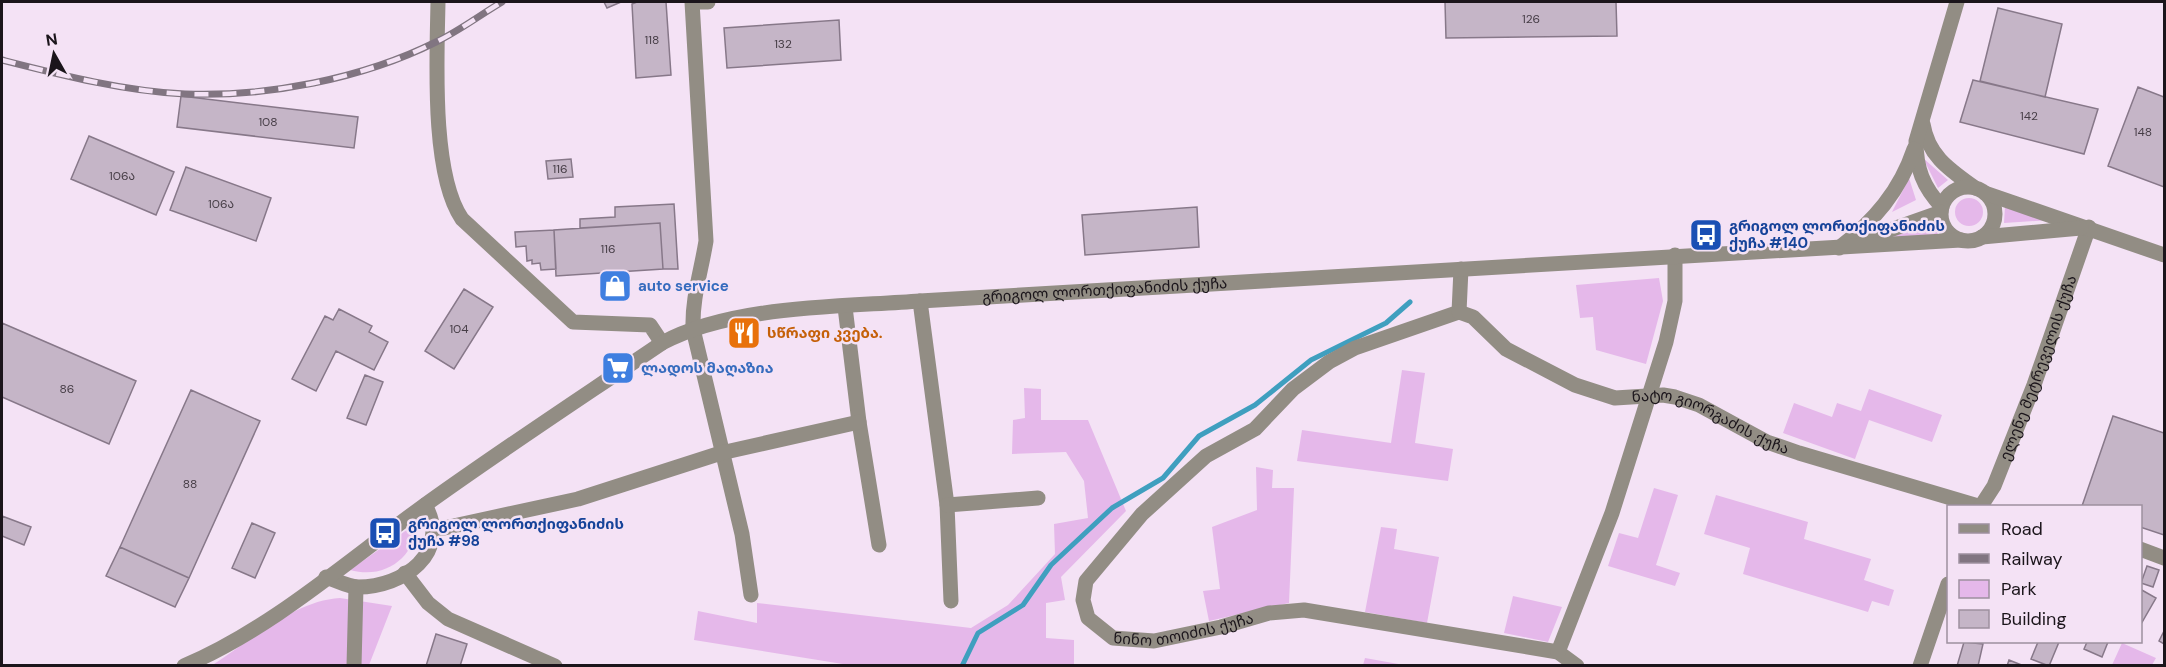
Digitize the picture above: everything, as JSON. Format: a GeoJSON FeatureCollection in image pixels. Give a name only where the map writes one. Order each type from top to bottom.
{"type":"FeatureCollection","features":[{"type":"Feature","properties":{"kind":"street"},"geometry":{"type":"LineString","coordinates":[[438,2],[441,160],[454,208],[462,219],[573,322],[650,326],[662,343]]}},
{"type":"Feature","properties":{"kind":"street"},"geometry":{"type":"LineString","coordinates":[[708,2],[693,2],[706,241],[692,304],[693,329],[747,555],[751,595]]}},
{"type":"Feature","properties":{"kind":"street"},"geometry":{"type":"LineString","coordinates":[[1839,248],[1873,218],[1895,190],[1908,166],[1957,2]]}},
{"type":"Feature","properties":{"kind":"street"},"geometry":{"type":"LineString","coordinates":[[1922,121],[1925,140],[1934,154],[1991,199],[1995,215],[1993,224],[1982,237]]}},
{"type":"Feature","properties":{"kind":"street"},"geometry":{"type":"LineString","coordinates":[[1916,141],[1916,159],[1921,177],[1941,209],[1946,230],[1961,240],[2089,227]]}},
{"type":"Feature","properties":{"kind":"street"},"geometry":{"type":"LineString","coordinates":[[1941,209],[1947,197],[1954,190],[1980,190],[2164,255]]}},
{"type":"Feature","properties":{"kind":"street","name":"გრიგოლ ლორთქიფანიძის ქუჩა"},"geometry":{"type":"LineString","coordinates":[[1839,248],[1941,209]]}},
{"type":"Feature","properties":{"kind":"street","name":"ელენე მეტრეველის ქუჩა"},"geometry":{"type":"LineString","coordinates":[[1981,505],[1994,486],[2034,385],[2089,227]]}},
{"type":"Feature","properties":{"kind":"street","name":"გრიგოლ ლორთქიფანიძის ქუჩა"},"geometry":{"type":"LineString","coordinates":[[184,666],[207,656],[260,623],[425,505],[662,343],[693,329],[754,314],[920,301],[1961,240]]}},
{"type":"Feature","properties":{"kind":"street"},"geometry":{"type":"LineString","coordinates":[[1558,652],[1612,513],[1666,342],[1675,301],[1675,255]]}},
{"type":"Feature","properties":{"kind":"street"},"geometry":{"type":"LineString","coordinates":[[1459,312],[1461,269]]}},
{"type":"Feature","properties":{"kind":"street"},"geometry":{"type":"LineString","coordinates":[[920,301],[947,505],[951,601]]}},
{"type":"Feature","properties":{"kind":"street"},"geometry":{"type":"LineString","coordinates":[[844,307],[859,422],[879,545]]}},
{"type":"Feature","properties":{"kind":"street","name":"ნატო გიორგაძის ქუჩა"},"geometry":{"type":"LineString","coordinates":[[1459,312],[1473,317],[1506,349],[1575,385],[1616,398],[1649,395],[1675,397],[1699,405],[1743,431],[1799,453],[1973,505]]}},
{"type":"Feature","properties":{"kind":"street","name":"ნინო თოიძის ქუჩა"},"geometry":{"type":"LineString","coordinates":[[1459,312],[1355,348],[1329,362],[1293,390],[1255,429],[1206,456],[1142,514],[1086,581],[1083,600],[1088,618],[1113,638],[1154,641],[1221,627],[1269,613],[1304,610],[1558,652],[1577,666]]}},
{"type":"Feature","properties":{"kind":"street"},"geometry":{"type":"LineString","coordinates":[[435,530],[578,499],[722,453],[859,422]]}},
{"type":"Feature","properties":{"kind":"street"},"geometry":{"type":"LineString","coordinates":[[947,505],[1038,498]]}},
{"type":"Feature","properties":{"kind":"street"},"geometry":{"type":"LineString","coordinates":[[326,577],[356,587],[393,580],[425,559],[435,530],[433,518],[425,505]]}},
{"type":"Feature","properties":{"kind":"street"},"geometry":{"type":"LineString","coordinates":[[2142,550],[2164,558]]}},
{"type":"Feature","properties":{"kind":"street"},"geometry":{"type":"LineString","coordinates":[[405,573],[428,603],[448,619],[555,666]]}},
{"type":"Feature","properties":{"kind":"street"},"geometry":{"type":"LineString","coordinates":[[354,666],[356,587]]}},
{"type":"Feature","properties":{"kind":"street"},"geometry":{"type":"LineString","coordinates":[[1920,666],[1947,587]]}},
{"type":"Feature","properties":{"kind":"green space"},"geometry":{"type":"Polygon","coordinates":[[[1923,158],[1948,180],[1938,188],[1923,158]]]}},
{"type":"Feature","properties":{"kind":"green space"},"geometry":{"type":"Polygon","coordinates":[[[1909,178],[1916,200],[1892,212],[1909,178]]]}},
{"type":"Feature","properties":{"kind":"green space"},"geometry":{"type":"Polygon","coordinates":[[[1969,198],[1979,202],[1983,212],[1979,222],[1969,226],[1959,222],[1955,212],[1959,202],[1969,198]]]}},
{"type":"Feature","properties":{"kind":"green space"},"geometry":{"type":"Polygon","coordinates":[[[2005,206],[2050,220],[2004,223],[2005,206]]]}},
{"type":"Feature","properties":{"kind":"green space"},"geometry":{"type":"Polygon","coordinates":[[[1934,222],[1938,235],[1887,238],[1934,222]]]}},
{"type":"Feature","properties":{"kind":"green space"},"geometry":{"type":"Polygon","coordinates":[[[1659,278],[1663,301],[1646,364],[1596,350],[1593,317],[1580,318],[1576,285],[1659,278]]]}},
{"type":"Feature","properties":{"kind":"green space"},"geometry":{"type":"Polygon","coordinates":[[[1402,370],[1425,373],[1415,443],[1453,449],[1448,481],[1297,461],[1302,430],[1391,443],[1402,370]]]}},
{"type":"Feature","properties":{"kind":"green space"},"geometry":{"type":"Polygon","coordinates":[[[1024,388],[1041,389],[1041,420],[1088,420],[1126,511],[1061,577],[1065,600],[1046,603],[1046,638],[1074,640],[1074,665],[849,665],[694,640],[698,611],[757,623],[757,603],[971,628],[1008,605],[1055,554],[1054,524],[1088,518],[1084,481],[1066,452],[1012,454],[1013,420],[1025,418],[1024,388]]]}},
{"type":"Feature","properties":{"kind":"green space"},"geometry":{"type":"Polygon","coordinates":[[[1869,389],[1942,415],[1932,442],[1869,420],[1855,459],[1783,433],[1794,403],[1832,417],[1837,403],[1861,411],[1869,389]]]}},
{"type":"Feature","properties":{"kind":"green space"},"geometry":{"type":"Polygon","coordinates":[[[1256,467],[1273,470],[1272,488],[1294,488],[1289,603],[1209,621],[1203,591],[1220,589],[1212,527],[1257,510],[1256,467]]]}},
{"type":"Feature","properties":{"kind":"green space"},"geometry":{"type":"Polygon","coordinates":[[[1654,488],[1678,495],[1656,565],[1680,573],[1675,586],[1608,566],[1619,533],[1638,538],[1654,488]]]}},
{"type":"Feature","properties":{"kind":"green space"},"geometry":{"type":"Polygon","coordinates":[[[1716,495],[1808,522],[1804,539],[1871,559],[1864,580],[1894,590],[1889,606],[1872,601],[1868,612],[1743,574],[1750,548],[1704,534],[1716,495]]]}},
{"type":"Feature","properties":{"kind":"green space"},"geometry":{"type":"Polygon","coordinates":[[[418,522],[411,546],[396,563],[375,572],[350,570],[418,522]]]}},
{"type":"Feature","properties":{"kind":"green space"},"geometry":{"type":"Polygon","coordinates":[[[1381,527],[1397,529],[1394,549],[1439,557],[1427,623],[1365,612],[1381,527]]]}},
{"type":"Feature","properties":{"kind":"green space"},"geometry":{"type":"Polygon","coordinates":[[[1513,596],[1562,607],[1548,642],[1504,633],[1513,596]]]}},
{"type":"Feature","properties":{"kind":"green space"},"geometry":{"type":"Polygon","coordinates":[[[340,598],[392,606],[369,665],[211,666],[289,614],[306,606],[340,598]]]}},
{"type":"Feature","properties":{"kind":"green space"},"geometry":{"type":"Polygon","coordinates":[[[2122,643],[2156,658],[2152,665],[2112,665],[2122,643]]]}},
{"type":"Feature","properties":{"kind":"green space"},"geometry":{"type":"Polygon","coordinates":[[[1365,658],[1404,665],[1363,665],[1365,658]]]}},
{"type":"Feature","properties":{"kind":"building"},"geometry":{"type":"Polygon","coordinates":[[[604,2],[621,2],[607,8],[604,2]]]}},
{"type":"Feature","properties":{"kind":"building"},"geometry":{"type":"Polygon","coordinates":[[[666,2],[671,75],[636,78],[632,4],[666,2]]]}},
{"type":"Feature","properties":{"kind":"building"},"geometry":{"type":"Polygon","coordinates":[[[1445,2],[1616,2],[1617,36],[1446,38],[1445,2]]]}},
{"type":"Feature","properties":{"kind":"building"},"geometry":{"type":"Polygon","coordinates":[[[1998,8],[2062,24],[2045,97],[1980,81],[1998,8]]]}},
{"type":"Feature","properties":{"kind":"building"},"geometry":{"type":"Polygon","coordinates":[[[839,20],[841,60],[727,68],[724,28],[839,20]]]}},
{"type":"Feature","properties":{"kind":"building"},"geometry":{"type":"Polygon","coordinates":[[[1973,80],[2098,109],[2084,154],[1960,122],[1973,80]]]}},
{"type":"Feature","properties":{"kind":"building"},"geometry":{"type":"Polygon","coordinates":[[[2138,87],[2164,97],[2164,187],[2108,166],[2138,87]]]}},
{"type":"Feature","properties":{"kind":"building"},"geometry":{"type":"Polygon","coordinates":[[[181,96],[358,117],[354,148],[177,127],[181,96]]]}},
{"type":"Feature","properties":{"kind":"building"},"geometry":{"type":"Polygon","coordinates":[[[89,136],[174,172],[156,215],[71,179],[89,136]]]}},
{"type":"Feature","properties":{"kind":"building"},"geometry":{"type":"Polygon","coordinates":[[[571,159],[573,177],[548,179],[546,161],[571,159]]]}},
{"type":"Feature","properties":{"kind":"building"},"geometry":{"type":"Polygon","coordinates":[[[186,167],[271,198],[256,241],[170,210],[186,167]]]}},
{"type":"Feature","properties":{"kind":"building"},"geometry":{"type":"Polygon","coordinates":[[[674,204],[678,269],[663,269],[660,223],[580,228],[580,219],[615,217],[615,207],[674,204]]]}},
{"type":"Feature","properties":{"kind":"building"},"geometry":{"type":"Polygon","coordinates":[[[1197,207],[1199,247],[1085,255],[1082,215],[1197,207]]]}},
{"type":"Feature","properties":{"kind":"building"},"geometry":{"type":"Polygon","coordinates":[[[660,223],[663,269],[556,276],[554,230],[660,223]]]}},
{"type":"Feature","properties":{"kind":"building"},"geometry":{"type":"Polygon","coordinates":[[[554,230],[556,269],[541,270],[540,263],[532,264],[532,260],[527,261],[526,246],[516,247],[515,232],[554,230]]]}},
{"type":"Feature","properties":{"kind":"building"},"geometry":{"type":"Polygon","coordinates":[[[464,289],[493,307],[454,369],[425,351],[464,289]]]}},
{"type":"Feature","properties":{"kind":"building"},"geometry":{"type":"Polygon","coordinates":[[[339,309],[372,326],[369,332],[388,342],[374,370],[336,351],[316,391],[292,379],[325,316],[333,320],[339,309]]]}},
{"type":"Feature","properties":{"kind":"building"},"geometry":{"type":"Polygon","coordinates":[[[2,323],[136,381],[109,444],[2,397],[2,323]]]}},
{"type":"Feature","properties":{"kind":"building"},"geometry":{"type":"Polygon","coordinates":[[[365,375],[383,382],[366,425],[347,418],[365,375]]]}},
{"type":"Feature","properties":{"kind":"building"},"geometry":{"type":"Polygon","coordinates":[[[191,390],[260,421],[189,578],[120,547],[191,390]]]}},
{"type":"Feature","properties":{"kind":"building"},"geometry":{"type":"Polygon","coordinates":[[[2113,416],[2164,433],[2164,535],[2142,528],[2142,505],[2082,505],[2113,416]]]}},
{"type":"Feature","properties":{"kind":"building"},"geometry":{"type":"Polygon","coordinates":[[[2,516],[31,527],[24,545],[2,536],[2,516]]]}},
{"type":"Feature","properties":{"kind":"building"},"geometry":{"type":"Polygon","coordinates":[[[252,523],[275,533],[255,578],[232,568],[252,523]]]}},
{"type":"Feature","properties":{"kind":"building"},"geometry":{"type":"Polygon","coordinates":[[[120,547],[189,578],[175,607],[106,576],[120,547]]]}},
{"type":"Feature","properties":{"kind":"building"},"geometry":{"type":"Polygon","coordinates":[[[2147,566],[2159,570],[2153,587],[2142,583],[2147,566]]]}},
{"type":"Feature","properties":{"kind":"building"},"geometry":{"type":"Polygon","coordinates":[[[2142,590],[2156,598],[2142,622],[2142,590]]]}},
{"type":"Feature","properties":{"kind":"building"},"geometry":{"type":"Polygon","coordinates":[[[2164,631],[2164,644],[2159,641],[2164,631]]]}},
{"type":"Feature","properties":{"kind":"building"},"geometry":{"type":"Polygon","coordinates":[[[436,634],[467,644],[460,666],[426,666],[436,634]]]}},
{"type":"Feature","properties":{"kind":"building"},"geometry":{"type":"Polygon","coordinates":[[[1964,643],[1983,644],[1978,666],[1957,666],[1964,643]]]}},
{"type":"Feature","properties":{"kind":"building"},"geometry":{"type":"Polygon","coordinates":[[[2038,643],[2059,643],[2049,666],[2031,659],[2038,643]]]}},
{"type":"Feature","properties":{"kind":"building"},"geometry":{"type":"Polygon","coordinates":[[[2087,643],[2108,643],[2102,657],[2084,649],[2087,643]]]}},
{"type":"Feature","properties":{"kind":"building"},"geometry":{"type":"Polygon","coordinates":[[[2009,660],[2024,666],[2007,666],[2009,660]]]}},
{"type":"Feature","properties":{"kind":"waterway"},"geometry":{"type":"LineString","coordinates":[[962,666],[978,633],[1023,605],[1051,565],[1112,508],[1163,478],[1199,436],[1255,405],[1311,360],[1386,323],[1410,302]]}},
{"type":"Feature","properties":{"kind":"railway"},"geometry":{"type":"LineString","coordinates":[[2,60],[92,82],[139,90],[216,94],[281,89],[346,76],[407,55],[445,38],[502,2]]}},
{"type":"Feature","properties":{"kind":"place","name":"გრიგოლ ლორთქიფანიძის ქუჩა #140"},"geometry":{"type":"Point","coordinates":[1706,235]}},
{"type":"Feature","properties":{"kind":"place","name":"auto service"},"geometry":{"type":"Point","coordinates":[615,286]}},
{"type":"Feature","properties":{"kind":"place","name":"სწრაფი კვება."},"geometry":{"type":"Point","coordinates":[744,333]}},
{"type":"Feature","properties":{"kind":"place","name":"ლადოს მაღაზია"},"geometry":{"type":"Point","coordinates":[618,368]}},
{"type":"Feature","properties":{"kind":"place","name":"გრიგოლ ლორთქიფანიძის ქუჩა #98"},"geometry":{"type":"Point","coordinates":[385,533]}}]}
